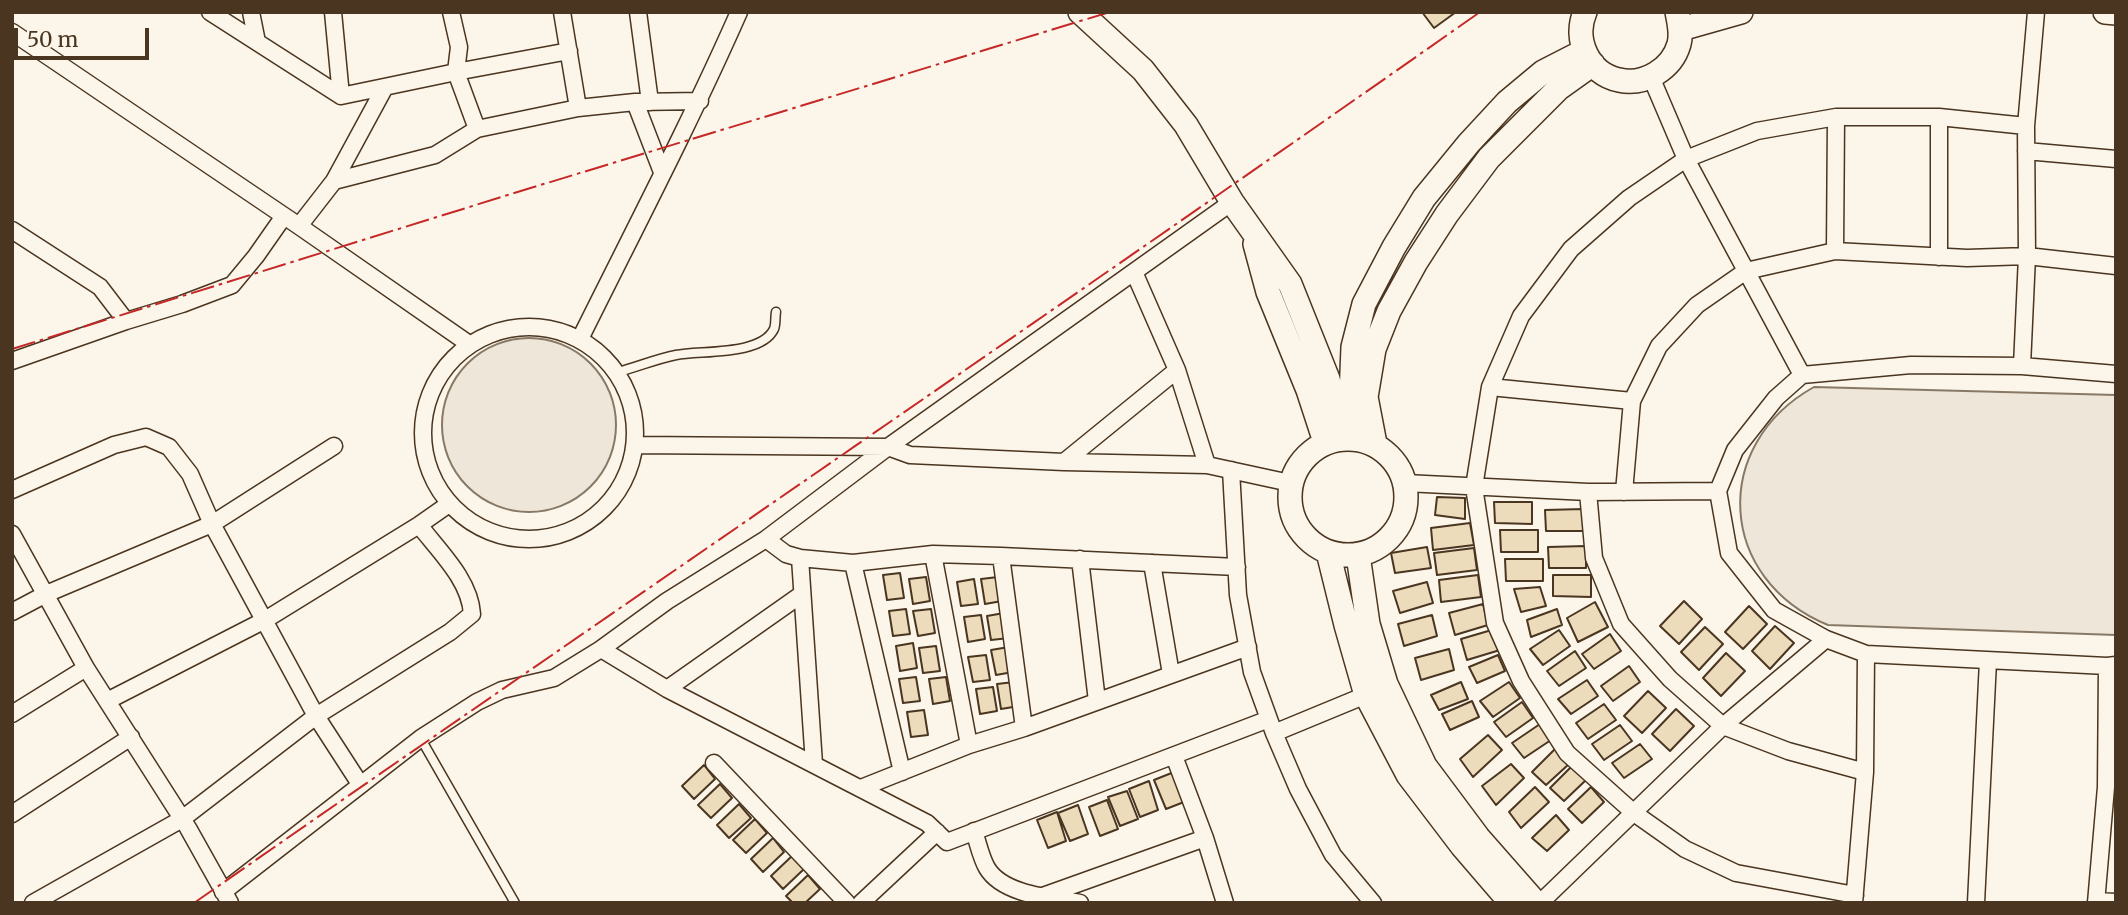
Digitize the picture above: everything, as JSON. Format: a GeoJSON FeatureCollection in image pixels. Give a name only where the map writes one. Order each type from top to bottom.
{"type":"FeatureCollection","features":[{"type":"Feature","properties":{"kind":"street"},"geometry":{"type":"LineString","coordinates":[[210,12],[341,96],[569,51]]}},
{"type":"Feature","properties":{"kind":"street"},"geometry":{"type":"LineString","coordinates":[[251,12],[257,42]]}},
{"type":"Feature","properties":{"kind":"street"},"geometry":{"type":"LineString","coordinates":[[333,12],[341,96]]}},
{"type":"Feature","properties":{"kind":"street"},"geometry":{"type":"LineString","coordinates":[[451,12],[459,47],[456,72],[477,129]]}},
{"type":"Feature","properties":{"kind":"street"},"geometry":{"type":"LineString","coordinates":[[562,12],[579,108]]}},
{"type":"Feature","properties":{"kind":"street"},"geometry":{"type":"LineString","coordinates":[[638,12],[642,102],[662,172]]}},
{"type":"Feature","properties":{"kind":"street"},"geometry":{"type":"LineString","coordinates":[[580,339],[699,101],[739,12]]}},
{"type":"Feature","properties":{"kind":"street"},"geometry":{"type":"LineString","coordinates":[[1080,12],[1143,70],[1186,125],[1232,202],[1290,284],[1351,441]]}},
{"type":"Feature","properties":{"kind":"street"},"geometry":{"type":"LineString","coordinates":[[1585,12],[1580,35],[1588,58],[1605,75],[1619,80],[1635,81],[1651,77],[1673,58],[1679,44],[1679,21],[1741,12]]}},
{"type":"Feature","properties":{"kind":"street"},"geometry":{"type":"LineString","coordinates":[[2022,366],[2027,256],[2026,126],[2036,12]]}},
{"type":"Feature","properties":{"kind":"street"},"geometry":{"type":"LineString","coordinates":[[2105,12],[2116,13]]}},
{"type":"Feature","properties":{"kind":"street"},"geometry":{"type":"LineString","coordinates":[[12,32],[469,344]]}},
{"type":"Feature","properties":{"kind":"street"},"geometry":{"type":"LineString","coordinates":[[1351,441],[1353,347],[1364,304],[1424,198],[1507,102],[1543,72],[1588,58]]}},
{"type":"Feature","properties":{"kind":"street"},"geometry":{"type":"LineString","coordinates":[[1651,77],[1686,159],[1802,375]]}},
{"type":"Feature","properties":{"kind":"street"},"geometry":{"type":"LineString","coordinates":[[299,226],[334,181],[385,87]]}},
{"type":"Feature","properties":{"kind":"street"},"geometry":{"type":"LineString","coordinates":[[334,181],[436,155],[477,129],[579,108],[642,102],[699,101]]}},
{"type":"Feature","properties":{"kind":"street"},"geometry":{"type":"LineString","coordinates":[[1866,654],[1865,772],[1854,899],[1735,873],[1685,849],[1634,813],[1567,753],[1521,681],[1495,623],[1474,487],[1490,387],[1521,316],[1571,249],[1629,198],[1686,159],[1757,131],[1836,117],[1939,117],[2026,126]]}},
{"type":"Feature","properties":{"kind":"street"},"geometry":{"type":"LineString","coordinates":[[1835,251],[1836,117]]}},
{"type":"Feature","properties":{"kind":"street"},"geometry":{"type":"LineString","coordinates":[[1939,117],[1939,257]]}},
{"type":"Feature","properties":{"kind":"street"},"geometry":{"type":"LineString","coordinates":[[2026,151],[2116,159]]}},
{"type":"Feature","properties":{"kind":"street"},"geometry":{"type":"LineString","coordinates":[[12,534],[86,668],[182,819],[227,897],[360,784],[421,738],[477,702],[502,690],[554,678],[601,649],[667,601],[766,539],[888,447],[1232,202]]}},
{"type":"Feature","properties":{"kind":"street"},"geometry":{"type":"LineString","coordinates":[[12,361],[232,285],[284,216]]}},
{"type":"Feature","properties":{"kind":"street"},"geometry":{"type":"LineString","coordinates":[[12,230],[100,287],[127,321]]}},
{"type":"Feature","properties":{"kind":"street"},"geometry":{"type":"LineString","coordinates":[[1624,492],[1632,401],[1658,346],[1697,305],[1745,271],[1835,251],[1966,258],[2027,256],[2116,266]]}},
{"type":"Feature","properties":{"kind":"street"},"geometry":{"type":"LineString","coordinates":[[1133,272],[1177,370],[1207,465]]}},
{"type":"Feature","properties":{"kind":"street"},"geometry":{"type":"LineString","coordinates":[[524,326],[553,328],[580,339],[601,353],[618,372],[629,395],[635,419],[635,445],[627,474],[611,500],[589,521],[561,534],[531,540],[500,536],[472,524],[449,504],[432,479],[423,450],[423,420],[431,391],[446,365],[469,344],[495,332],[524,326]]}},
{"type":"Feature","properties":{"kind":"street"},"geometry":{"type":"LineString","coordinates":[[2116,374],[2022,366],[1911,365],[1802,375],[1776,398],[1735,450],[1718,491],[1729,553],[1774,610],[1826,639],[1866,654],[2111,665],[2111,787],[2096,902],[2116,902]]}},
{"type":"Feature","properties":{"kind":"street"},"geometry":{"type":"LineString","coordinates":[[1064,462],[1177,370]]}},
{"type":"Feature","properties":{"kind":"street"},"geometry":{"type":"LineString","coordinates":[[1490,387],[1632,401]]}},
{"type":"Feature","properties":{"kind":"street"},"geometry":{"type":"LineString","coordinates":[[12,490],[114,445],[146,437],[169,447],[190,474],[212,524],[316,716],[360,784]]}},
{"type":"Feature","properties":{"kind":"street"},"geometry":{"type":"LineString","coordinates":[[1351,441],[1389,454],[1399,467],[1405,483],[1406,502],[1401,520],[1391,537],[1376,548],[1358,555],[1328,552],[1313,544],[1300,532],[1292,517],[1289,500],[1290,483],[1297,466],[1310,452],[1351,441]]}},
{"type":"Feature","properties":{"kind":"street"},"geometry":{"type":"LineString","coordinates":[[635,445],[888,447],[910,455],[1207,465],[1290,483]]}},
{"type":"Feature","properties":{"kind":"street"},"geometry":{"type":"LineString","coordinates":[[12,612],[46,594],[212,524],[334,446]]}},
{"type":"Feature","properties":{"kind":"street"},"geometry":{"type":"LineString","coordinates":[[1231,470],[1238,595],[1252,672],[1298,789],[1333,855],[1373,903]]}},
{"type":"Feature","properties":{"kind":"street"},"geometry":{"type":"LineString","coordinates":[[1405,483],[1588,492],[1718,491]]}},
{"type":"Feature","properties":{"kind":"street"},"geometry":{"type":"LineString","coordinates":[[1588,492],[1594,558],[1621,624],[1670,679],[1723,726],[1788,751],[1865,772]]}},
{"type":"Feature","properties":{"kind":"street"},"geometry":{"type":"LineString","coordinates":[[107,701],[265,620],[449,504]]}},
{"type":"Feature","properties":{"kind":"street"},"geometry":{"type":"LineString","coordinates":[[33,903],[182,819],[316,716],[450,632],[472,614],[471,600],[461,580],[419,525]]}},
{"type":"Feature","properties":{"kind":"street"},"geometry":{"type":"LineString","coordinates":[[766,539],[786,554],[800,558],[853,563],[933,554],[1237,567]]}},
{"type":"Feature","properties":{"kind":"street"},"geometry":{"type":"LineString","coordinates":[[1328,552],[1366,695],[1408,775],[1462,846],[1511,903]]}},
{"type":"Feature","properties":{"kind":"street"},"geometry":{"type":"LineString","coordinates":[[933,554],[969,745]]}},
{"type":"Feature","properties":{"kind":"street"},"geometry":{"type":"LineString","coordinates":[[1358,555],[1368,624],[1386,684],[1425,766],[1478,837],[1538,903],[1723,726],[1826,639]]}},
{"type":"Feature","properties":{"kind":"street"},"geometry":{"type":"LineString","coordinates":[[1001,556],[1024,728]]}},
{"type":"Feature","properties":{"kind":"street"},"geometry":{"type":"LineString","coordinates":[[800,558],[814,764]]}},
{"type":"Feature","properties":{"kind":"street"},"geometry":{"type":"LineString","coordinates":[[1080,559],[1097,701]]}},
{"type":"Feature","properties":{"kind":"street"},"geometry":{"type":"LineString","coordinates":[[853,563],[902,772]]}},
{"type":"Feature","properties":{"kind":"street"},"geometry":{"type":"LineString","coordinates":[[1152,563],[1171,674]]}},
{"type":"Feature","properties":{"kind":"street"},"geometry":{"type":"LineString","coordinates":[[667,689],[802,594]]}},
{"type":"Feature","properties":{"kind":"street"},"geometry":{"type":"LineString","coordinates":[[861,788],[969,745],[1024,728],[1248,647]]}},
{"type":"Feature","properties":{"kind":"street"},"geometry":{"type":"LineString","coordinates":[[601,649],[667,689],[927,823],[947,842],[1174,755],[1366,695]]}},
{"type":"Feature","properties":{"kind":"street"},"geometry":{"type":"LineString","coordinates":[[1976,903],[1988,661]]}},
{"type":"Feature","properties":{"kind":"street"},"geometry":{"type":"LineString","coordinates":[[12,714],[86,668]]}},
{"type":"Feature","properties":{"kind":"street"},"geometry":{"type":"LineString","coordinates":[[12,814],[131,737]]}},
{"type":"Feature","properties":{"kind":"street"},"geometry":{"type":"LineString","coordinates":[[1174,755],[1205,838],[1225,903]]}},
{"type":"Feature","properties":{"kind":"street"},"geometry":{"type":"LineString","coordinates":[[713,763],[846,903]]}},
{"type":"Feature","properties":{"kind":"street"},"geometry":{"type":"LineString","coordinates":[[974,831],[988,870],[1007,887],[1040,897],[1080,903]]}},
{"type":"Feature","properties":{"kind":"street"},"geometry":{"type":"LineString","coordinates":[[861,903],[937,832]]}},
{"type":"Feature","properties":{"kind":"street"},"geometry":{"type":"LineString","coordinates":[[1040,897],[1205,838]]}},
{"type":"Feature","properties":{"kind":"lane"},"geometry":{"type":"LineString","coordinates":[[618,372],[678,355],[715,352],[764,340],[774,328],[776,312]]}},
{"type":"Feature","properties":{"kind":"lane"},"geometry":{"type":"LineString","coordinates":[[421,738],[515,903]]}},
{"type":"Feature","properties":{"kind":"shaded area"},"geometry":{"type":"Polygon","coordinates":[[[529,338],[562,344],[591,363],[610,392],[616,425],[610,458],[591,487],[562,506],[529,512],[496,506],[467,487],[448,458],[442,425],[448,392],[467,363],[496,344],[529,338]]]}},
{"type":"Feature","properties":{"kind":"shaded area"},"geometry":{"type":"Polygon","coordinates":[[[1814,387],[2116,395],[2116,635],[1828,625],[1791,604],[1764,577],[1747,545],[1740,510],[1743,476],[1757,442],[1780,412],[1814,387]]]}},
{"type":"Feature","properties":{"kind":"building"},"geometry":{"type":"Polygon","coordinates":[[[1422,12],[1456,12],[1434,28],[1422,12]]]}},
{"type":"Feature","properties":{"kind":"building"},"geometry":{"type":"Polygon","coordinates":[[[1437,497],[1465,498],[1465,519],[1435,515],[1437,497]]]}},
{"type":"Feature","properties":{"kind":"building"},"geometry":{"type":"Polygon","coordinates":[[[1494,502],[1532,502],[1532,524],[1495,523],[1494,502]]]}},
{"type":"Feature","properties":{"kind":"building"},"geometry":{"type":"Polygon","coordinates":[[[1584,509],[1583,531],[1546,531],[1545,510],[1584,509]]]}},
{"type":"Feature","properties":{"kind":"building"},"geometry":{"type":"Polygon","coordinates":[[[1470,523],[1474,545],[1433,550],[1431,528],[1470,523]]]}},
{"type":"Feature","properties":{"kind":"building"},"geometry":{"type":"Polygon","coordinates":[[[1500,530],[1538,530],[1538,552],[1501,552],[1500,530]]]}},
{"type":"Feature","properties":{"kind":"building"},"geometry":{"type":"Polygon","coordinates":[[[1586,546],[1586,568],[1549,568],[1548,547],[1586,546]]]}},
{"type":"Feature","properties":{"kind":"building"},"geometry":{"type":"Polygon","coordinates":[[[1427,547],[1431,568],[1395,573],[1391,553],[1427,547]]]}},
{"type":"Feature","properties":{"kind":"building"},"geometry":{"type":"Polygon","coordinates":[[[1474,548],[1477,570],[1437,575],[1434,553],[1474,548]]]}},
{"type":"Feature","properties":{"kind":"building"},"geometry":{"type":"Polygon","coordinates":[[[1505,559],[1543,559],[1543,581],[1506,581],[1505,559]]]}},
{"type":"Feature","properties":{"kind":"building"},"geometry":{"type":"Polygon","coordinates":[[[900,573],[904,598],[887,600],[883,575],[900,573]]]}},
{"type":"Feature","properties":{"kind":"building"},"geometry":{"type":"Polygon","coordinates":[[[1478,575],[1481,597],[1441,602],[1439,580],[1478,575]]]}},
{"type":"Feature","properties":{"kind":"building"},"geometry":{"type":"Polygon","coordinates":[[[1553,575],[1591,575],[1591,597],[1553,596],[1553,575]]]}},
{"type":"Feature","properties":{"kind":"building"},"geometry":{"type":"Polygon","coordinates":[[[926,577],[930,601],[913,604],[909,579],[926,577]]]}},
{"type":"Feature","properties":{"kind":"building"},"geometry":{"type":"Polygon","coordinates":[[[998,577],[1002,601],[985,604],[981,579],[998,577]]]}},
{"type":"Feature","properties":{"kind":"building"},"geometry":{"type":"Polygon","coordinates":[[[974,579],[978,604],[961,606],[957,582],[974,579]]]}},
{"type":"Feature","properties":{"kind":"building"},"geometry":{"type":"Polygon","coordinates":[[[1427,582],[1433,603],[1400,613],[1393,591],[1427,582]]]}},
{"type":"Feature","properties":{"kind":"building"},"geometry":{"type":"Polygon","coordinates":[[[1540,587],[1546,606],[1521,612],[1514,589],[1540,587]]]}},
{"type":"Feature","properties":{"kind":"building"},"geometry":{"type":"Polygon","coordinates":[[[1684,601],[1702,619],[1679,644],[1660,626],[1684,601]]]}},
{"type":"Feature","properties":{"kind":"building"},"geometry":{"type":"Polygon","coordinates":[[[1595,602],[1608,627],[1578,642],[1567,618],[1595,602]]]}},
{"type":"Feature","properties":{"kind":"building"},"geometry":{"type":"Polygon","coordinates":[[[1483,604],[1488,625],[1455,635],[1449,613],[1483,604]]]}},
{"type":"Feature","properties":{"kind":"building"},"geometry":{"type":"Polygon","coordinates":[[[1749,606],[1767,624],[1743,649],[1725,632],[1749,606]]]}},
{"type":"Feature","properties":{"kind":"building"},"geometry":{"type":"Polygon","coordinates":[[[906,609],[910,634],[893,636],[889,611],[906,609]]]}},
{"type":"Feature","properties":{"kind":"building"},"geometry":{"type":"Polygon","coordinates":[[[931,609],[935,633],[918,636],[913,611],[931,609]]]}},
{"type":"Feature","properties":{"kind":"building"},"geometry":{"type":"Polygon","coordinates":[[[1557,609],[1562,625],[1531,637],[1527,620],[1557,609]]]}},
{"type":"Feature","properties":{"kind":"building"},"geometry":{"type":"Polygon","coordinates":[[[1004,613],[1009,638],[991,640],[987,616],[1004,613]]]}},
{"type":"Feature","properties":{"kind":"building"},"geometry":{"type":"Polygon","coordinates":[[[981,615],[985,639],[968,642],[964,617],[981,615]]]}},
{"type":"Feature","properties":{"kind":"building"},"geometry":{"type":"Polygon","coordinates":[[[1432,615],[1437,636],[1404,646],[1398,624],[1432,615]]]}},
{"type":"Feature","properties":{"kind":"building"},"geometry":{"type":"Polygon","coordinates":[[[1775,626],[1794,643],[1770,669],[1752,651],[1775,626]]]}},
{"type":"Feature","properties":{"kind":"building"},"geometry":{"type":"Polygon","coordinates":[[[1705,627],[1723,644],[1699,670],[1681,652],[1705,627]]]}},
{"type":"Feature","properties":{"kind":"building"},"geometry":{"type":"Polygon","coordinates":[[[1495,629],[1500,650],[1467,660],[1461,639],[1495,629]]]}},
{"type":"Feature","properties":{"kind":"building"},"geometry":{"type":"Polygon","coordinates":[[[1559,630],[1570,646],[1543,665],[1530,649],[1559,630]]]}},
{"type":"Feature","properties":{"kind":"building"},"geometry":{"type":"Polygon","coordinates":[[[1610,634],[1621,651],[1594,669],[1582,654],[1610,634]]]}},
{"type":"Feature","properties":{"kind":"building"},"geometry":{"type":"Polygon","coordinates":[[[913,643],[917,668],[900,671],[896,646],[913,643]]]}},
{"type":"Feature","properties":{"kind":"building"},"geometry":{"type":"Polygon","coordinates":[[[936,646],[940,671],[923,673],[919,648],[936,646]]]}},
{"type":"Feature","properties":{"kind":"building"},"geometry":{"type":"Polygon","coordinates":[[[1009,647],[1013,672],[996,675],[991,650],[1009,647]]]}},
{"type":"Feature","properties":{"kind":"building"},"geometry":{"type":"Polygon","coordinates":[[[1449,649],[1454,670],[1421,680],[1415,658],[1449,649]]]}},
{"type":"Feature","properties":{"kind":"building"},"geometry":{"type":"Polygon","coordinates":[[[1575,651],[1586,668],[1559,686],[1547,671],[1575,651]]]}},
{"type":"Feature","properties":{"kind":"building"},"geometry":{"type":"Polygon","coordinates":[[[1726,653],[1745,671],[1721,696],[1703,678],[1726,653]]]}},
{"type":"Feature","properties":{"kind":"building"},"geometry":{"type":"Polygon","coordinates":[[[986,655],[990,680],[973,682],[968,657],[986,655]]]}},
{"type":"Feature","properties":{"kind":"building"},"geometry":{"type":"Polygon","coordinates":[[[1498,655],[1505,671],[1477,683],[1469,667],[1498,655]]]}},
{"type":"Feature","properties":{"kind":"building"},"geometry":{"type":"Polygon","coordinates":[[[1629,666],[1640,682],[1613,701],[1601,686],[1629,666]]]}},
{"type":"Feature","properties":{"kind":"building"},"geometry":{"type":"Polygon","coordinates":[[[916,677],[920,701],[903,703],[899,679],[916,677]]]}},
{"type":"Feature","properties":{"kind":"building"},"geometry":{"type":"Polygon","coordinates":[[[946,677],[950,701],[933,704],[929,679],[946,677]]]}},
{"type":"Feature","properties":{"kind":"building"},"geometry":{"type":"Polygon","coordinates":[[[1587,680],[1598,696],[1571,714],[1558,699],[1587,680]]]}},
{"type":"Feature","properties":{"kind":"building"},"geometry":{"type":"Polygon","coordinates":[[[1014,682],[1019,706],[1001,709],[997,684],[1014,682]]]}},
{"type":"Feature","properties":{"kind":"building"},"geometry":{"type":"Polygon","coordinates":[[[1461,682],[1468,699],[1439,710],[1431,695],[1461,682]]]}},
{"type":"Feature","properties":{"kind":"building"},"geometry":{"type":"Polygon","coordinates":[[[1509,682],[1520,698],[1493,717],[1480,701],[1509,682]]]}},
{"type":"Feature","properties":{"kind":"building"},"geometry":{"type":"Polygon","coordinates":[[[993,687],[997,711],[980,714],[976,689],[993,687]]]}},
{"type":"Feature","properties":{"kind":"building"},"geometry":{"type":"Polygon","coordinates":[[[1648,691],[1666,708],[1642,733],[1624,716],[1648,691]]]}},
{"type":"Feature","properties":{"kind":"building"},"geometry":{"type":"Polygon","coordinates":[[[1472,701],[1479,717],[1450,730],[1442,714],[1472,701]]]}},
{"type":"Feature","properties":{"kind":"building"},"geometry":{"type":"Polygon","coordinates":[[[1522,702],[1533,718],[1506,737],[1494,722],[1522,702]]]}},
{"type":"Feature","properties":{"kind":"building"},"geometry":{"type":"Polygon","coordinates":[[[1604,704],[1616,720],[1588,739],[1576,723],[1604,704]]]}},
{"type":"Feature","properties":{"kind":"building"},"geometry":{"type":"Polygon","coordinates":[[[1676,709],[1694,726],[1670,751],[1652,734],[1676,709]]]}},
{"type":"Feature","properties":{"kind":"building"},"geometry":{"type":"Polygon","coordinates":[[[924,710],[928,735],[911,737],[907,712],[924,710]]]}},
{"type":"Feature","properties":{"kind":"building"},"geometry":{"type":"Polygon","coordinates":[[[1540,724],[1551,740],[1524,758],[1512,743],[1540,724]]]}},
{"type":"Feature","properties":{"kind":"building"},"geometry":{"type":"Polygon","coordinates":[[[1620,725],[1632,741],[1604,760],[1592,744],[1620,725]]]}},
{"type":"Feature","properties":{"kind":"building"},"geometry":{"type":"Polygon","coordinates":[[[1488,735],[1502,750],[1473,777],[1460,759],[1488,735]]]}},
{"type":"Feature","properties":{"kind":"building"},"geometry":{"type":"Polygon","coordinates":[[[1640,744],[1652,759],[1624,778],[1612,763],[1640,744]]]}},
{"type":"Feature","properties":{"kind":"building"},"geometry":{"type":"Polygon","coordinates":[[[1555,749],[1569,764],[1546,785],[1532,772],[1555,749]]]}},
{"type":"Feature","properties":{"kind":"building"},"geometry":{"type":"Polygon","coordinates":[[[1511,764],[1524,778],[1496,805],[1482,786],[1511,764]]]}},
{"type":"Feature","properties":{"kind":"building"},"geometry":{"type":"Polygon","coordinates":[[[704,765],[715,779],[694,799],[682,786],[704,765]]]}},
{"type":"Feature","properties":{"kind":"building"},"geometry":{"type":"Polygon","coordinates":[[[1573,765],[1586,780],[1564,801],[1550,788],[1573,765]]]}},
{"type":"Feature","properties":{"kind":"building"},"geometry":{"type":"Polygon","coordinates":[[[1174,772],[1184,802],[1166,809],[1154,780],[1174,772]]]}},
{"type":"Feature","properties":{"kind":"building"},"geometry":{"type":"Polygon","coordinates":[[[1149,781],[1158,810],[1140,817],[1129,789],[1149,781]]]}},
{"type":"Feature","properties":{"kind":"building"},"geometry":{"type":"Polygon","coordinates":[[[720,784],[732,798],[711,818],[698,805],[720,784]]]}},
{"type":"Feature","properties":{"kind":"building"},"geometry":{"type":"Polygon","coordinates":[[[1535,787],[1549,802],[1521,828],[1509,812],[1535,787]]]}},
{"type":"Feature","properties":{"kind":"building"},"geometry":{"type":"Polygon","coordinates":[[[1591,787],[1604,802],[1582,823],[1568,809],[1591,787]]]}},
{"type":"Feature","properties":{"kind":"building"},"geometry":{"type":"Polygon","coordinates":[[[1127,791],[1138,819],[1120,826],[1108,797],[1127,791]]]}},
{"type":"Feature","properties":{"kind":"building"},"geometry":{"type":"Polygon","coordinates":[[[1107,800],[1118,829],[1100,836],[1089,807],[1107,800]]]}},
{"type":"Feature","properties":{"kind":"building"},"geometry":{"type":"Polygon","coordinates":[[[739,804],[751,818],[729,838],[717,825],[739,804]]]}},
{"type":"Feature","properties":{"kind":"building"},"geometry":{"type":"Polygon","coordinates":[[[1078,805],[1088,834],[1070,841],[1058,813],[1078,805]]]}},
{"type":"Feature","properties":{"kind":"building"},"geometry":{"type":"Polygon","coordinates":[[[1057,812],[1066,841],[1048,848],[1037,820],[1057,812]]]}},
{"type":"Feature","properties":{"kind":"building"},"geometry":{"type":"Polygon","coordinates":[[[1556,815],[1569,830],[1547,851],[1532,838],[1556,815]]]}},
{"type":"Feature","properties":{"kind":"building"},"geometry":{"type":"Polygon","coordinates":[[[755,819],[767,833],[746,853],[733,840],[755,819]]]}},
{"type":"Feature","properties":{"kind":"building"},"geometry":{"type":"Polygon","coordinates":[[[773,838],[784,852],[763,872],[751,859],[773,838]]]}},
{"type":"Feature","properties":{"kind":"building"},"geometry":{"type":"Polygon","coordinates":[[[793,855],[804,869],[783,889],[771,876],[793,855]]]}},
{"type":"Feature","properties":{"kind":"building"},"geometry":{"type":"Polygon","coordinates":[[[808,875],[820,889],[805,903],[793,903],[786,896],[808,875]]]}},
{"type":"Feature","properties":{"kind":"power"},"geometry":{"type":"LineString","coordinates":[[12,349],[1110,12]]}},
{"type":"Feature","properties":{"kind":"power"},"geometry":{"type":"LineString","coordinates":[[194,903],[1480,12]]}}]}
